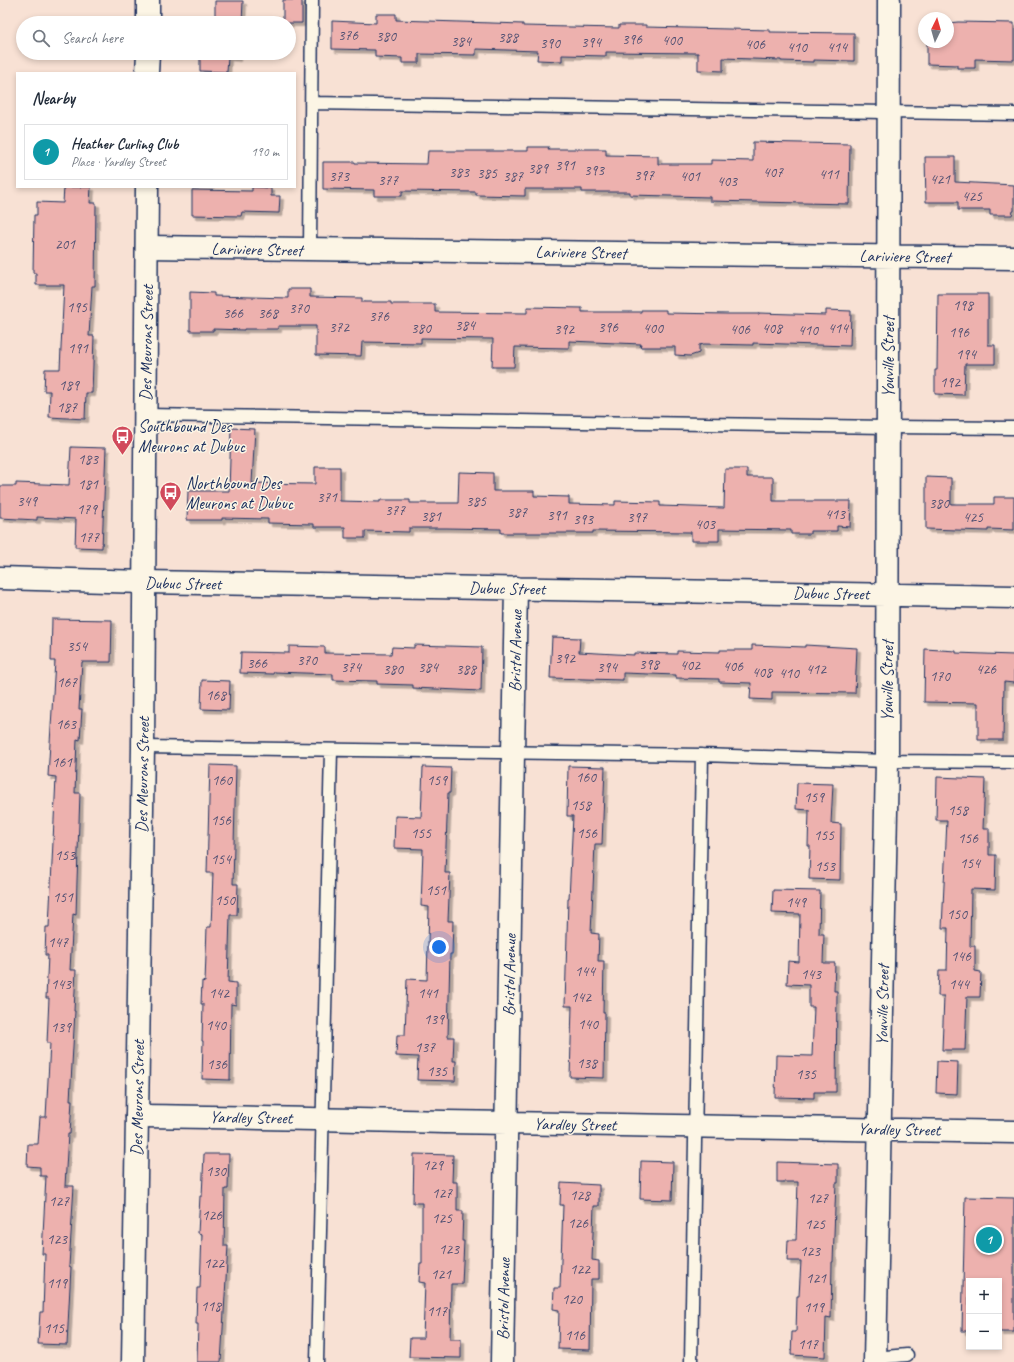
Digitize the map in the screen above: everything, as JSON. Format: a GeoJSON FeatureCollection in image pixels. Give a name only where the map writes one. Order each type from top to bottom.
{"type":"FeatureCollection","features":[{"type":"Feature","properties":{"kind":"street"},"geometry":{"type":"LineString","coordinates":[[148,0],[148,16]]}},
{"type":"Feature","properties":{"kind":"street","name":"Youville Street"},"geometry":{"type":"LineString","coordinates":[[875,1360],[887,761],[889,0]]}},
{"type":"Feature","properties":{"kind":"street"},"geometry":{"type":"LineString","coordinates":[[148,60],[148,72]]}},
{"type":"Feature","properties":{"kind":"street","name":"Des Meurons Street"},"geometry":{"type":"LineString","coordinates":[[132,1362],[143,747],[147,188]]}},
{"type":"Feature","properties":{"kind":"street","name":"Lariviere Street"},"geometry":{"type":"LineString","coordinates":[[147,247],[1014,258]]}},
{"type":"Feature","properties":{"kind":"street","name":"Dubuc Street"},"geometry":{"type":"LineString","coordinates":[[0,578],[144,582],[1014,597]]}},
{"type":"Feature","properties":{"kind":"street","name":"Bristol Avenue"},"geometry":{"type":"LineString","coordinates":[[502,1362],[516,588]]}},
{"type":"Feature","properties":{"kind":"street","name":"Yardley Street"},"geometry":{"type":"LineString","coordinates":[[136,1116],[880,1128],[1014,1132]]}},
{"type":"Feature","properties":{"kind":"lane"},"geometry":{"type":"LineString","coordinates":[[310,249],[312,0]]}},
{"type":"Feature","properties":{"kind":"lane"},"geometry":{"type":"LineString","coordinates":[[311,103],[1014,114]]}},
{"type":"Feature","properties":{"kind":"lane"},"geometry":{"type":"LineString","coordinates":[[146,415],[1014,428]]}},
{"type":"Feature","properties":{"kind":"lane"},"geometry":{"type":"LineString","coordinates":[[143,747],[702,755],[887,761],[1014,762]]}},
{"type":"Feature","properties":{"kind":"lane"},"geometry":{"type":"LineString","coordinates":[[318,1362],[331,750]]}},
{"type":"Feature","properties":{"kind":"lane"},"geometry":{"type":"LineString","coordinates":[[691,1362],[702,755]]}},
{"type":"Feature","properties":{"kind":"lane"},"geometry":{"type":"LineString","coordinates":[[875,1360],[907,1355]]}},
{"type":"Feature","properties":{"kind":"building"},"geometry":{"type":"Polygon","coordinates":[[[283,0],[302,0],[302,23],[296,23],[296,16],[283,16],[283,0]]]}},
{"type":"Feature","properties":{"kind":"building"},"geometry":{"type":"Polygon","coordinates":[[[215,1],[243,1],[242,16],[215,16],[215,1]]]}},
{"type":"Feature","properties":{"kind":"building"},"geometry":{"type":"Polygon","coordinates":[[[376,14],[396,14],[396,20],[523,24],[523,26],[619,28],[619,25],[646,25],[646,27],[770,30],[770,32],[854,33],[854,61],[813,60],[813,62],[723,58],[723,71],[698,70],[698,53],[606,52],[606,56],[562,55],[562,61],[537,60],[538,51],[476,49],[476,55],[419,54],[419,63],[402,63],[402,58],[375,57],[375,50],[332,49],[332,21],[376,23],[376,14]]]}},
{"type":"Feature","properties":{"kind":"building"},"geometry":{"type":"Polygon","coordinates":[[[954,22],[1014,23],[1014,60],[975,59],[975,68],[957,68],[957,65],[927,64],[927,48],[954,48],[954,22]]]}},
{"type":"Feature","properties":{"kind":"building"},"geometry":{"type":"Polygon","coordinates":[[[200,60],[228,60],[227,72],[200,71],[200,60]]]}},
{"type":"Feature","properties":{"kind":"building"},"geometry":{"type":"Polygon","coordinates":[[[753,142],[850,144],[849,204],[710,201],[710,197],[630,195],[630,192],[582,192],[582,189],[525,189],[525,196],[476,195],[476,192],[402,191],[402,196],[374,196],[374,190],[323,189],[323,162],[427,164],[428,151],[528,151],[528,147],[549,147],[548,149],[606,149],[606,155],[658,156],[658,164],[711,164],[711,160],[753,161],[753,142]]]}},
{"type":"Feature","properties":{"kind":"building"},"geometry":{"type":"Polygon","coordinates":[[[925,157],[955,157],[955,182],[1014,185],[1014,211],[1012,215],[990,215],[990,210],[958,210],[958,202],[926,202],[925,157]]]}},
{"type":"Feature","properties":{"kind":"building"},"geometry":{"type":"Polygon","coordinates":[[[64,188],[91,188],[90,203],[96,203],[95,286],[92,286],[89,336],[94,336],[92,393],[86,393],[85,419],[49,417],[50,391],[44,391],[45,369],[60,369],[64,285],[36,285],[36,273],[33,273],[34,215],[37,215],[37,202],[63,203],[64,188]]]}},
{"type":"Feature","properties":{"kind":"building"},"geometry":{"type":"Polygon","coordinates":[[[252,188],[271,188],[271,196],[280,196],[279,213],[242,212],[241,216],[192,215],[192,190],[252,191],[252,188]]]}},
{"type":"Feature","properties":{"kind":"building"},"geometry":{"type":"Polygon","coordinates":[[[288,289],[310,289],[310,297],[362,298],[362,302],[391,302],[391,304],[435,304],[435,312],[527,313],[527,307],[582,308],[582,312],[641,312],[641,310],[666,310],[666,313],[727,314],[759,313],[826,315],[826,310],[851,311],[850,346],[753,343],[753,345],[704,344],[699,345],[699,353],[690,356],[675,355],[675,347],[640,347],[641,344],[569,341],[569,348],[515,347],[514,367],[492,367],[493,339],[421,338],[421,343],[362,342],[361,356],[316,355],[316,326],[278,326],[278,329],[213,329],[213,331],[190,331],[190,292],[214,293],[214,296],[288,298],[288,289]]]}},
{"type":"Feature","properties":{"kind":"building"},"geometry":{"type":"Polygon","coordinates":[[[938,294],[988,294],[988,345],[995,345],[995,364],[965,364],[964,395],[935,394],[935,370],[937,370],[938,294]]]}},
{"type":"Feature","properties":{"kind":"building"},"geometry":{"type":"Polygon","coordinates":[[[231,428],[255,429],[252,483],[315,484],[315,467],[340,467],[340,501],[380,502],[380,500],[410,500],[410,503],[458,503],[459,472],[493,473],[493,491],[534,491],[534,496],[569,497],[569,504],[615,505],[615,501],[660,502],[660,506],[724,508],[725,469],[747,469],[747,477],[773,477],[773,501],[851,501],[850,527],[837,526],[837,531],[810,531],[810,534],[791,534],[791,530],[719,529],[719,541],[691,541],[691,532],[593,531],[593,533],[501,533],[501,529],[446,528],[409,528],[409,532],[365,531],[365,538],[345,538],[345,527],[314,527],[314,524],[268,523],[268,519],[222,518],[222,520],[187,520],[188,491],[229,491],[231,428]]]}},
{"type":"Feature","properties":{"kind":"building"},"geometry":{"type":"Polygon","coordinates":[[[71,447],[106,448],[102,548],[75,547],[76,519],[37,517],[37,520],[0,518],[0,486],[16,486],[16,483],[69,485],[71,447]]]}},
{"type":"Feature","properties":{"kind":"building"},"geometry":{"type":"Polygon","coordinates":[[[926,477],[951,478],[951,504],[994,504],[994,497],[1014,497],[1014,530],[988,529],[988,531],[926,529],[926,477]]]}},
{"type":"Feature","properties":{"kind":"building"},"geometry":{"type":"Polygon","coordinates":[[[52,619],[112,620],[111,662],[82,662],[79,709],[82,709],[80,740],[77,739],[75,793],[80,793],[76,915],[73,914],[70,970],[76,970],[75,1011],[70,1100],[72,1100],[70,1134],[68,1134],[65,1186],[74,1186],[69,1266],[71,1267],[67,1345],[38,1344],[40,1312],[43,1312],[45,1254],[42,1254],[46,1176],[40,1176],[40,1167],[27,1166],[28,1144],[38,1144],[40,1117],[46,1117],[50,1043],[47,1043],[49,998],[46,998],[48,955],[45,955],[46,927],[49,927],[56,777],[48,776],[55,661],[51,661],[52,619]]]}},
{"type":"Feature","properties":{"kind":"building"},"geometry":{"type":"Polygon","coordinates":[[[552,637],[580,638],[579,652],[634,655],[634,653],[677,654],[677,651],[720,652],[720,650],[752,650],[752,645],[805,647],[805,645],[857,648],[855,693],[772,692],[772,700],[750,699],[751,683],[719,682],[719,679],[676,678],[676,675],[623,673],[623,680],[550,678],[552,637]]]}},
{"type":"Feature","properties":{"kind":"building"},"geometry":{"type":"Polygon","coordinates":[[[414,645],[482,647],[481,691],[413,688],[413,685],[377,684],[377,681],[333,680],[333,674],[274,672],[273,674],[240,673],[241,652],[289,653],[289,646],[325,647],[325,653],[391,654],[392,647],[414,648],[414,645]]]}},
{"type":"Feature","properties":{"kind":"building"},"geometry":{"type":"Polygon","coordinates":[[[925,649],[956,651],[956,653],[1014,655],[1014,683],[1004,682],[1003,740],[978,740],[978,703],[924,702],[925,649]]]}},
{"type":"Feature","properties":{"kind":"building"},"geometry":{"type":"Polygon","coordinates":[[[202,680],[230,681],[229,710],[201,709],[202,680]]]}},
{"type":"Feature","properties":{"kind":"building"},"geometry":{"type":"Polygon","coordinates":[[[210,765],[236,766],[233,884],[238,884],[237,915],[230,915],[228,982],[236,983],[236,1005],[231,1004],[230,1080],[202,1079],[202,981],[205,982],[207,927],[211,927],[213,873],[207,873],[210,765]]]}},
{"type":"Feature","properties":{"kind":"building"},"geometry":{"type":"Polygon","coordinates":[[[568,766],[605,767],[602,844],[595,844],[591,933],[599,934],[598,961],[604,961],[604,1078],[570,1077],[572,1006],[565,1006],[568,899],[573,816],[567,816],[568,766]]]}},
{"type":"Feature","properties":{"kind":"building"},"geometry":{"type":"Polygon","coordinates":[[[423,767],[451,768],[450,793],[448,793],[445,873],[450,873],[448,921],[453,921],[452,954],[450,954],[448,1037],[454,1037],[453,1061],[456,1061],[455,1081],[417,1080],[418,1057],[396,1056],[397,1035],[405,1035],[407,979],[427,980],[429,907],[421,906],[423,849],[394,848],[395,816],[421,817],[423,767]]]}},
{"type":"Feature","properties":{"kind":"building"},"geometry":{"type":"Polygon","coordinates":[[[937,777],[985,779],[983,829],[989,829],[989,855],[996,855],[995,890],[971,889],[970,946],[975,946],[975,971],[981,972],[980,997],[967,997],[965,1050],[942,1050],[944,996],[938,996],[939,970],[947,970],[948,928],[942,928],[947,820],[936,820],[937,777]]]}},
{"type":"Feature","properties":{"kind":"building"},"geometry":{"type":"Polygon","coordinates":[[[797,783],[833,784],[831,823],[841,824],[840,880],[809,879],[809,810],[796,809],[797,783]]]}},
{"type":"Feature","properties":{"kind":"building"},"geometry":{"type":"Polygon","coordinates":[[[773,890],[820,891],[819,934],[824,934],[823,963],[835,963],[834,991],[837,991],[836,1092],[814,1092],[814,1098],[775,1097],[776,1055],[812,1056],[814,1007],[809,1007],[809,985],[787,984],[788,961],[799,962],[800,914],[772,913],[773,890]]]}},
{"type":"Feature","properties":{"kind":"building"},"geometry":{"type":"Polygon","coordinates":[[[937,1061],[958,1062],[957,1094],[936,1093],[937,1061]]]}},
{"type":"Feature","properties":{"kind":"building"},"geometry":{"type":"Polygon","coordinates":[[[204,1154],[229,1154],[228,1189],[225,1189],[224,1246],[228,1246],[221,1362],[197,1362],[197,1288],[200,1288],[202,1234],[198,1233],[204,1154]]]}},
{"type":"Feature","properties":{"kind":"building"},"geometry":{"type":"Polygon","coordinates":[[[414,1154],[453,1155],[452,1182],[457,1182],[457,1211],[463,1211],[462,1241],[464,1241],[462,1284],[451,1284],[450,1339],[461,1339],[461,1358],[409,1357],[410,1338],[423,1338],[425,1283],[419,1282],[420,1264],[422,1264],[422,1203],[413,1203],[414,1154]]]}},
{"type":"Feature","properties":{"kind":"building"},"geometry":{"type":"Polygon","coordinates":[[[641,1161],[673,1162],[672,1200],[640,1199],[641,1161]]]}},
{"type":"Feature","properties":{"kind":"building"},"geometry":{"type":"Polygon","coordinates":[[[777,1162],[838,1164],[832,1262],[831,1318],[826,1317],[825,1357],[791,1355],[792,1332],[796,1332],[797,1296],[799,1296],[801,1261],[787,1261],[788,1240],[796,1240],[798,1182],[777,1182],[777,1162]]]}},
{"type":"Feature","properties":{"kind":"building"},"geometry":{"type":"Polygon","coordinates":[[[561,1183],[599,1185],[599,1206],[594,1206],[592,1260],[599,1261],[599,1279],[591,1279],[590,1350],[558,1349],[559,1310],[553,1309],[554,1288],[560,1288],[563,1205],[560,1205],[561,1183]]]}},
{"type":"Feature","properties":{"kind":"building"},"geometry":{"type":"Polygon","coordinates":[[[965,1197],[1014,1198],[1014,1332],[1002,1332],[1002,1278],[966,1278],[966,1331],[962,1331],[965,1197]]]}},
{"type":"Feature","properties":{"kind":"place","name":"Southbound Des Meurons at Dubuc"},"geometry":{"type":"Point","coordinates":[123,456]}},
{"type":"Feature","properties":{"kind":"place","name":"Northbound Des Meurons at Dubuc"},"geometry":{"type":"Point","coordinates":[171,512]}},
{"type":"Feature","properties":{"kind":"place","name":"Heather Curling Club"},"geometry":{"type":"Point","coordinates":[989,1240]}}]}
